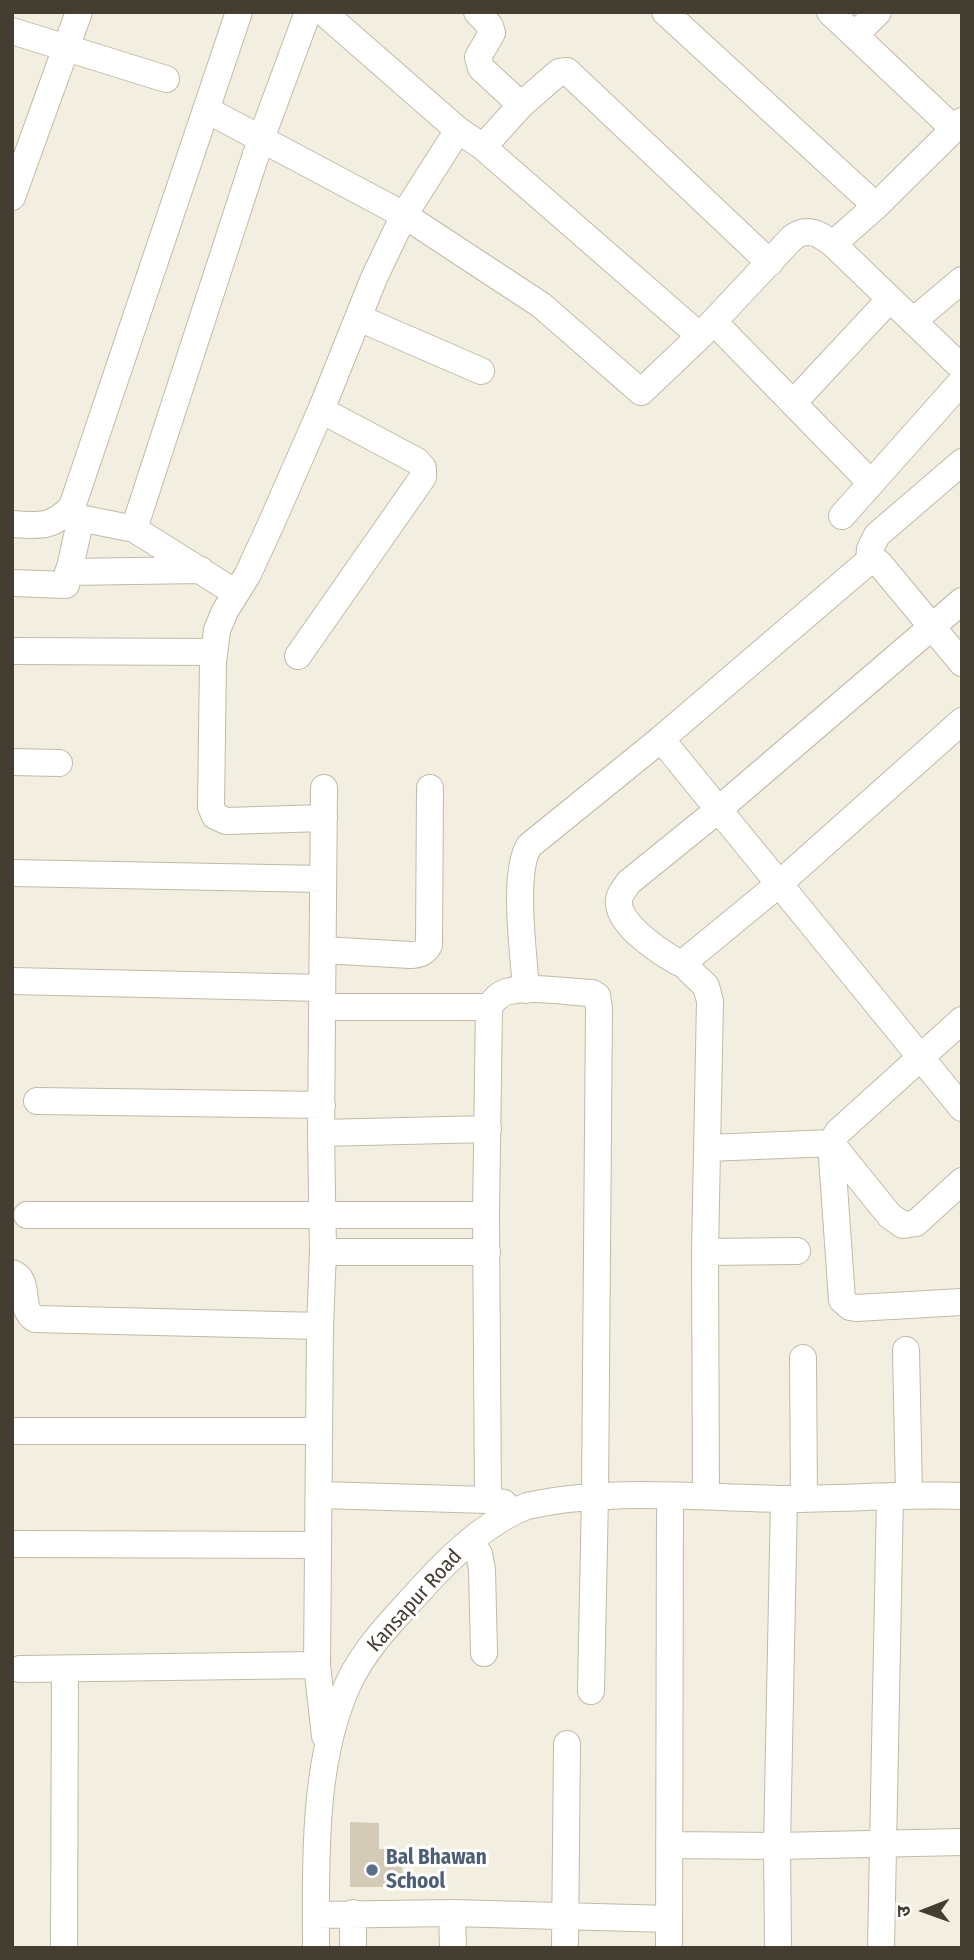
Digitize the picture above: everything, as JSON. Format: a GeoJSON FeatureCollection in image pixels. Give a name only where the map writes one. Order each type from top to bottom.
{"type":"FeatureCollection","features":[{"type":"Feature","properties":{"kind":"street"},"geometry":{"type":"LineString","coordinates":[[12,197],[79,12]]}},
{"type":"Feature","properties":{"kind":"street"},"geometry":{"type":"LineString","coordinates":[[12,583],[66,585],[72,507],[239,12]]}},
{"type":"Feature","properties":{"kind":"street"},"geometry":{"type":"LineString","coordinates":[[134,529],[261,139],[308,12]]}},
{"type":"Feature","properties":{"kind":"street"},"geometry":{"type":"LineString","coordinates":[[323,12],[458,130],[483,147],[793,402],[871,483]]}},
{"type":"Feature","properties":{"kind":"street"},"geometry":{"type":"LineString","coordinates":[[477,12],[490,26],[492,33],[478,57],[481,68],[521,105]]}},
{"type":"Feature","properties":{"kind":"street"},"geometry":{"type":"LineString","coordinates":[[665,12],[876,205]]}},
{"type":"Feature","properties":{"kind":"street"},"geometry":{"type":"LineString","coordinates":[[830,12],[958,125],[833,244]]}},
{"type":"Feature","properties":{"kind":"street"},"geometry":{"type":"LineString","coordinates":[[855,35],[878,12]]}},
{"type":"Feature","properties":{"kind":"street"},"geometry":{"type":"LineString","coordinates":[[12,31],[166,79]]}},
{"type":"Feature","properties":{"kind":"street"},"geometry":{"type":"LineString","coordinates":[[483,147],[521,105],[559,72],[567,71],[770,263]]}},
{"type":"Feature","properties":{"kind":"street"},"geometry":{"type":"LineString","coordinates":[[207,110],[404,215],[541,305],[641,392],[707,329],[792,238],[808,231],[821,235],[833,244],[962,368]]}},
{"type":"Feature","properties":{"kind":"street"},"geometry":{"type":"LineString","coordinates":[[324,818],[226,821],[215,816],[211,807],[214,652],[218,630],[225,611],[254,561],[321,410],[374,278],[404,215],[458,130]]}},
{"type":"Feature","properties":{"kind":"street"},"geometry":{"type":"LineString","coordinates":[[913,321],[962,279]]}},
{"type":"Feature","properties":{"kind":"street"},"geometry":{"type":"LineString","coordinates":[[793,402],[890,299]]}},
{"type":"Feature","properties":{"kind":"street"},"geometry":{"type":"LineString","coordinates":[[359,318],[481,371]]}},
{"type":"Feature","properties":{"kind":"street"},"geometry":{"type":"LineString","coordinates":[[842,516],[962,381]]}},
{"type":"Feature","properties":{"kind":"street"},"geometry":{"type":"LineString","coordinates":[[298,656],[424,473],[417,461],[321,410]]}},
{"type":"Feature","properties":{"kind":"street"},"geometry":{"type":"LineString","coordinates":[[526,990],[520,884],[525,852],[529,846],[661,739],[869,561],[870,549],[877,534],[962,462]]}},
{"type":"Feature","properties":{"kind":"street"},"geometry":{"type":"LineString","coordinates":[[12,524],[48,524],[73,517],[134,529],[236,593]]}},
{"type":"Feature","properties":{"kind":"street"},"geometry":{"type":"LineString","coordinates":[[869,561],[879,563],[962,663]]}},
{"type":"Feature","properties":{"kind":"street"},"geometry":{"type":"LineString","coordinates":[[68,572],[201,570]]}},
{"type":"Feature","properties":{"kind":"street"},"geometry":{"type":"LineString","coordinates":[[706,1496],[705,1252],[709,993],[688,967],[664,956],[637,931],[620,912],[619,898],[629,882],[718,810],[962,601]]}},
{"type":"Feature","properties":{"kind":"street"},"geometry":{"type":"LineString","coordinates":[[12,651],[214,652]]}},
{"type":"Feature","properties":{"kind":"street"},"geometry":{"type":"LineString","coordinates":[[688,967],[691,954],[779,884],[962,721]]}},
{"type":"Feature","properties":{"kind":"street"},"geometry":{"type":"LineString","coordinates":[[661,739],[962,1108]]}},
{"type":"Feature","properties":{"kind":"street"},"geometry":{"type":"LineString","coordinates":[[12,762],[59,763]]}},
{"type":"Feature","properties":{"kind":"street"},"geometry":{"type":"LineString","coordinates":[[324,788],[321,1133],[323,1252],[317,1665],[326,1745]]}},
{"type":"Feature","properties":{"kind":"street"},"geometry":{"type":"LineString","coordinates":[[323,950],[410,956],[418,955],[427,949],[430,788]]}},
{"type":"Feature","properties":{"kind":"street"},"geometry":{"type":"LineString","coordinates":[[12,873],[323,879]]}},
{"type":"Feature","properties":{"kind":"street"},"geometry":{"type":"LineString","coordinates":[[12,982],[489,1007]]}},
{"type":"Feature","properties":{"kind":"street"},"geometry":{"type":"LineString","coordinates":[[488,1500],[486,1215],[489,1007],[494,999],[506,992],[526,990],[592,993],[597,996],[598,1002],[596,1496],[591,1691]]}},
{"type":"Feature","properties":{"kind":"street"},"geometry":{"type":"LineString","coordinates":[[962,1020],[838,1132],[831,1143],[842,1300],[850,1307],[856,1308],[962,1302]]}},
{"type":"Feature","properties":{"kind":"street"},"geometry":{"type":"LineString","coordinates":[[37,1101],[322,1105]]}},
{"type":"Feature","properties":{"kind":"street"},"geometry":{"type":"LineString","coordinates":[[321,1133],[488,1129]]}},
{"type":"Feature","properties":{"kind":"street"},"geometry":{"type":"LineString","coordinates":[[708,1148],[831,1143]]}},
{"type":"Feature","properties":{"kind":"street"},"geometry":{"type":"LineString","coordinates":[[831,1143],[890,1216],[903,1225],[916,1223],[962,1181]]}},
{"type":"Feature","properties":{"kind":"street"},"geometry":{"type":"LineString","coordinates":[[27,1215],[486,1215]]}},
{"type":"Feature","properties":{"kind":"street"},"geometry":{"type":"LineString","coordinates":[[705,1252],[797,1251]]}},
{"type":"Feature","properties":{"kind":"street"},"geometry":{"type":"LineString","coordinates":[[323,1252],[487,1252]]}},
{"type":"Feature","properties":{"kind":"street"},"geometry":{"type":"LineString","coordinates":[[12,1273],[17,1274],[21,1280],[26,1310],[30,1316],[40,1320],[320,1326]]}},
{"type":"Feature","properties":{"kind":"street"},"geometry":{"type":"LineString","coordinates":[[881,1948],[882,1842],[906,1350]]}},
{"type":"Feature","properties":{"kind":"street"},"geometry":{"type":"LineString","coordinates":[[778,1948],[777,1846],[803,1358]]}},
{"type":"Feature","properties":{"kind":"street"},"geometry":{"type":"LineString","coordinates":[[12,1431],[319,1431]]}},
{"type":"Feature","properties":{"kind":"street"},"geometry":{"type":"LineString","coordinates":[[321,1495],[488,1500],[517,1510]]}},
{"type":"Feature","properties":{"kind":"street","name":"Kansapur Road"},"geometry":{"type":"LineString","coordinates":[[316,1948],[321,1798],[326,1745],[334,1720],[351,1678],[382,1632],[441,1567],[470,1541],[517,1510],[539,1503],[596,1496],[794,1499],[900,1495],[962,1496]]}},
{"type":"Feature","properties":{"kind":"street"},"geometry":{"type":"LineString","coordinates":[[669,1948],[670,1496]]}},
{"type":"Feature","properties":{"kind":"street"},"geometry":{"type":"LineString","coordinates":[[470,1541],[479,1554],[482,1569],[484,1653]]}},
{"type":"Feature","properties":{"kind":"street"},"geometry":{"type":"LineString","coordinates":[[15,1544],[318,1545]]}},
{"type":"Feature","properties":{"kind":"street"},"geometry":{"type":"LineString","coordinates":[[20,1669],[317,1665]]}},
{"type":"Feature","properties":{"kind":"street"},"geometry":{"type":"LineString","coordinates":[[64,1948],[65,1670]]}},
{"type":"Feature","properties":{"kind":"street"},"geometry":{"type":"LineString","coordinates":[[565,1948],[567,1744]]}},
{"type":"Feature","properties":{"kind":"street"},"geometry":{"type":"LineString","coordinates":[[669,1845],[777,1846],[962,1842]]}},
{"type":"Feature","properties":{"kind":"street"},"geometry":{"type":"LineString","coordinates":[[353,1913],[353,1948]]}},
{"type":"Feature","properties":{"kind":"street"},"geometry":{"type":"LineString","coordinates":[[316,1915],[452,1913],[669,1919]]}},
{"type":"Feature","properties":{"kind":"street"},"geometry":{"type":"LineString","coordinates":[[452,1913],[453,1948]]}},
{"type":"Feature","properties":{"kind":"building"},"geometry":{"type":"Polygon","coordinates":[[[350,1822],[379,1823],[379,1849],[403,1849],[402,1887],[350,1887],[350,1822]]]}},
{"type":"Feature","properties":{"kind":"place","name":"Bal Bhawan School"},"geometry":{"type":"Point","coordinates":[372,1870]}}]}
